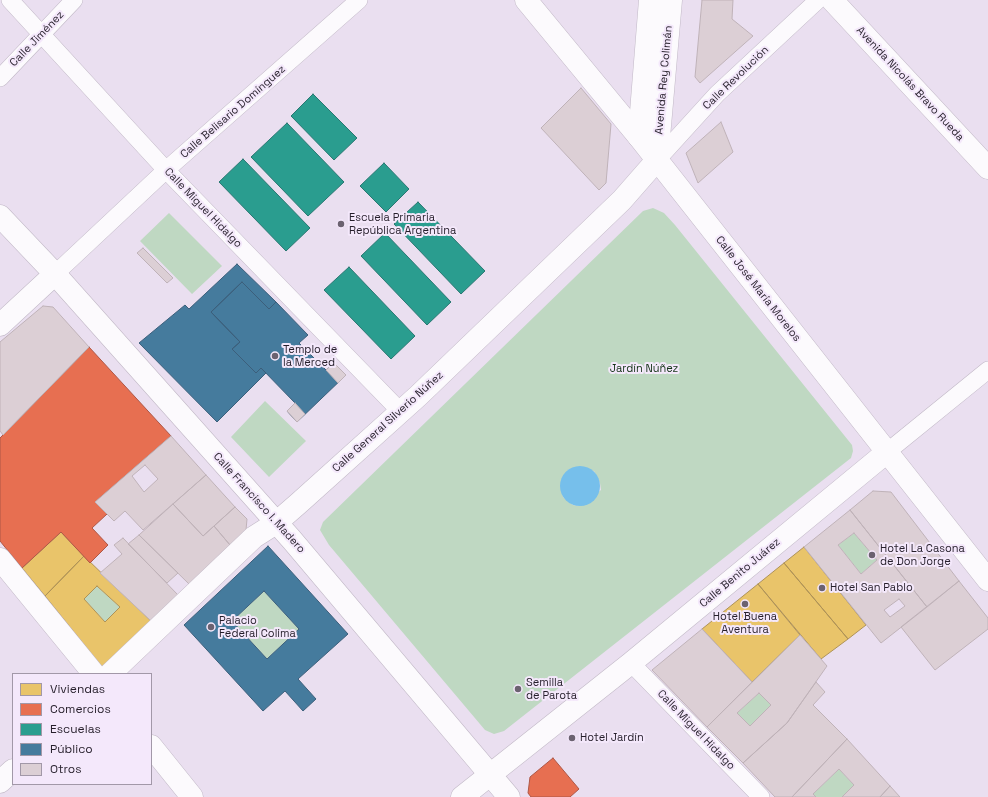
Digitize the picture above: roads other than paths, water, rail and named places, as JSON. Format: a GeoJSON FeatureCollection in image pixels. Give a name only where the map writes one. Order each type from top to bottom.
{"type":"FeatureCollection","features":[{"type":"Feature","properties":{"kind":"main road","name":"Calle José María Morelos"},"geometry":{"type":"LineString","coordinates":[[526,0],[639,137],[988,580]]}},
{"type":"Feature","properties":{"kind":"main road","name":"Avenida Rey Colimán"},"geometry":{"type":"LineString","coordinates":[[639,137],[650,0]]}},
{"type":"Feature","properties":{"kind":"main road","name":"Avenida Rey Colimán"},"geometry":{"type":"LineString","coordinates":[[657,160],[671,0]]}},
{"type":"Feature","properties":{"kind":"main road","name":"Avenida Nicolás Bravo Rueda"},"geometry":{"type":"LineString","coordinates":[[832,0],[988,168]]}},
{"type":"Feature","properties":{"kind":"main road","name":"Calle General Silverio Núñez"},"geometry":{"type":"LineString","coordinates":[[111,673],[254,537],[276,522],[400,412],[622,200],[657,160]]}},
{"type":"Feature","properties":{"kind":"main road","name":"Calle Francisco I. Madero"},"geometry":{"type":"LineString","coordinates":[[0,216],[55,274],[292,540],[509,797]]}},
{"type":"Feature","properties":{"kind":"main road"},"geometry":{"type":"LineString","coordinates":[[0,325],[55,274]]}},
{"type":"Feature","properties":{"kind":"main road","name":"Calle Benito Juárez"},"geometry":{"type":"LineString","coordinates":[[462,797],[631,663],[886,452]]}},
{"type":"Feature","properties":{"kind":"main road"},"geometry":{"type":"LineString","coordinates":[[0,559],[93,673]]}},
{"type":"Feature","properties":{"kind":"main road"},"geometry":{"type":"LineString","coordinates":[[152,747],[192,797]]}},
{"type":"Feature","properties":{"kind":"main road"},"geometry":{"type":"LineString","coordinates":[[0,782],[12,771]]}},
{"type":"Feature","properties":{"kind":"street","name":"Calle Miguel Hidalgo"},"geometry":{"type":"LineString","coordinates":[[10,0],[166,170],[400,412]]}},
{"type":"Feature","properties":{"kind":"street","name":"Calle Jiménez"},"geometry":{"type":"LineString","coordinates":[[0,78],[40,34],[74,0]]}},
{"type":"Feature","properties":{"kind":"street","name":"Calle Belisario Domínguez"},"geometry":{"type":"LineString","coordinates":[[55,274],[166,170],[359,0]]}},
{"type":"Feature","properties":{"kind":"street","name":"Calle Revolución"},"geometry":{"type":"LineString","coordinates":[[657,160],[717,94],[818,0]]}},
{"type":"Feature","properties":{"kind":"street","name":"Calle Benito Juárez"},"geometry":{"type":"LineString","coordinates":[[886,452],[988,370]]}},
{"type":"Feature","properties":{"kind":"street","name":"Calle Miguel Hidalgo"},"geometry":{"type":"LineString","coordinates":[[631,663],[761,797]]}},
{"type":"Feature","properties":{"kind":"water"},"geometry":{"type":"Polygon","coordinates":[[[584,466],[591,469],[597,475],[600,486],[599,494],[591,503],[584,506],[576,506],[569,503],[561,494],[560,482],[563,475],[572,467],[584,466]]]}},
{"type":"Feature","properties":{"kind":"place","name":"Escuela Primaria República Argentina"},"geometry":{"type":"Point","coordinates":[341,224]}},
{"type":"Feature","properties":{"kind":"place","name":"Templo de la Merced"},"geometry":{"type":"Point","coordinates":[275,356]}},
{"type":"Feature","properties":{"kind":"place","name":"Hotel La Casona de Don Jorge"},"geometry":{"type":"Point","coordinates":[872,555]}},
{"type":"Feature","properties":{"kind":"place","name":"Hotel San Pablo"},"geometry":{"type":"Point","coordinates":[822,588]}},
{"type":"Feature","properties":{"kind":"place","name":"Hotel Buena Aventura"},"geometry":{"type":"Point","coordinates":[745,604]}},
{"type":"Feature","properties":{"kind":"place","name":"Palacio Federal Colima"},"geometry":{"type":"Point","coordinates":[211,627]}},
{"type":"Feature","properties":{"kind":"place","name":"Semilla de Parota"},"geometry":{"type":"Point","coordinates":[518,689]}},
{"type":"Feature","properties":{"kind":"place","name":"Hotel Jardín"},"geometry":{"type":"Point","coordinates":[572,738]}},
{"type":"Feature","properties":{"kind":"park label","name":"Jardín Núñez"},"geometry":{"type":"Point","coordinates":[644,369]}}]}
